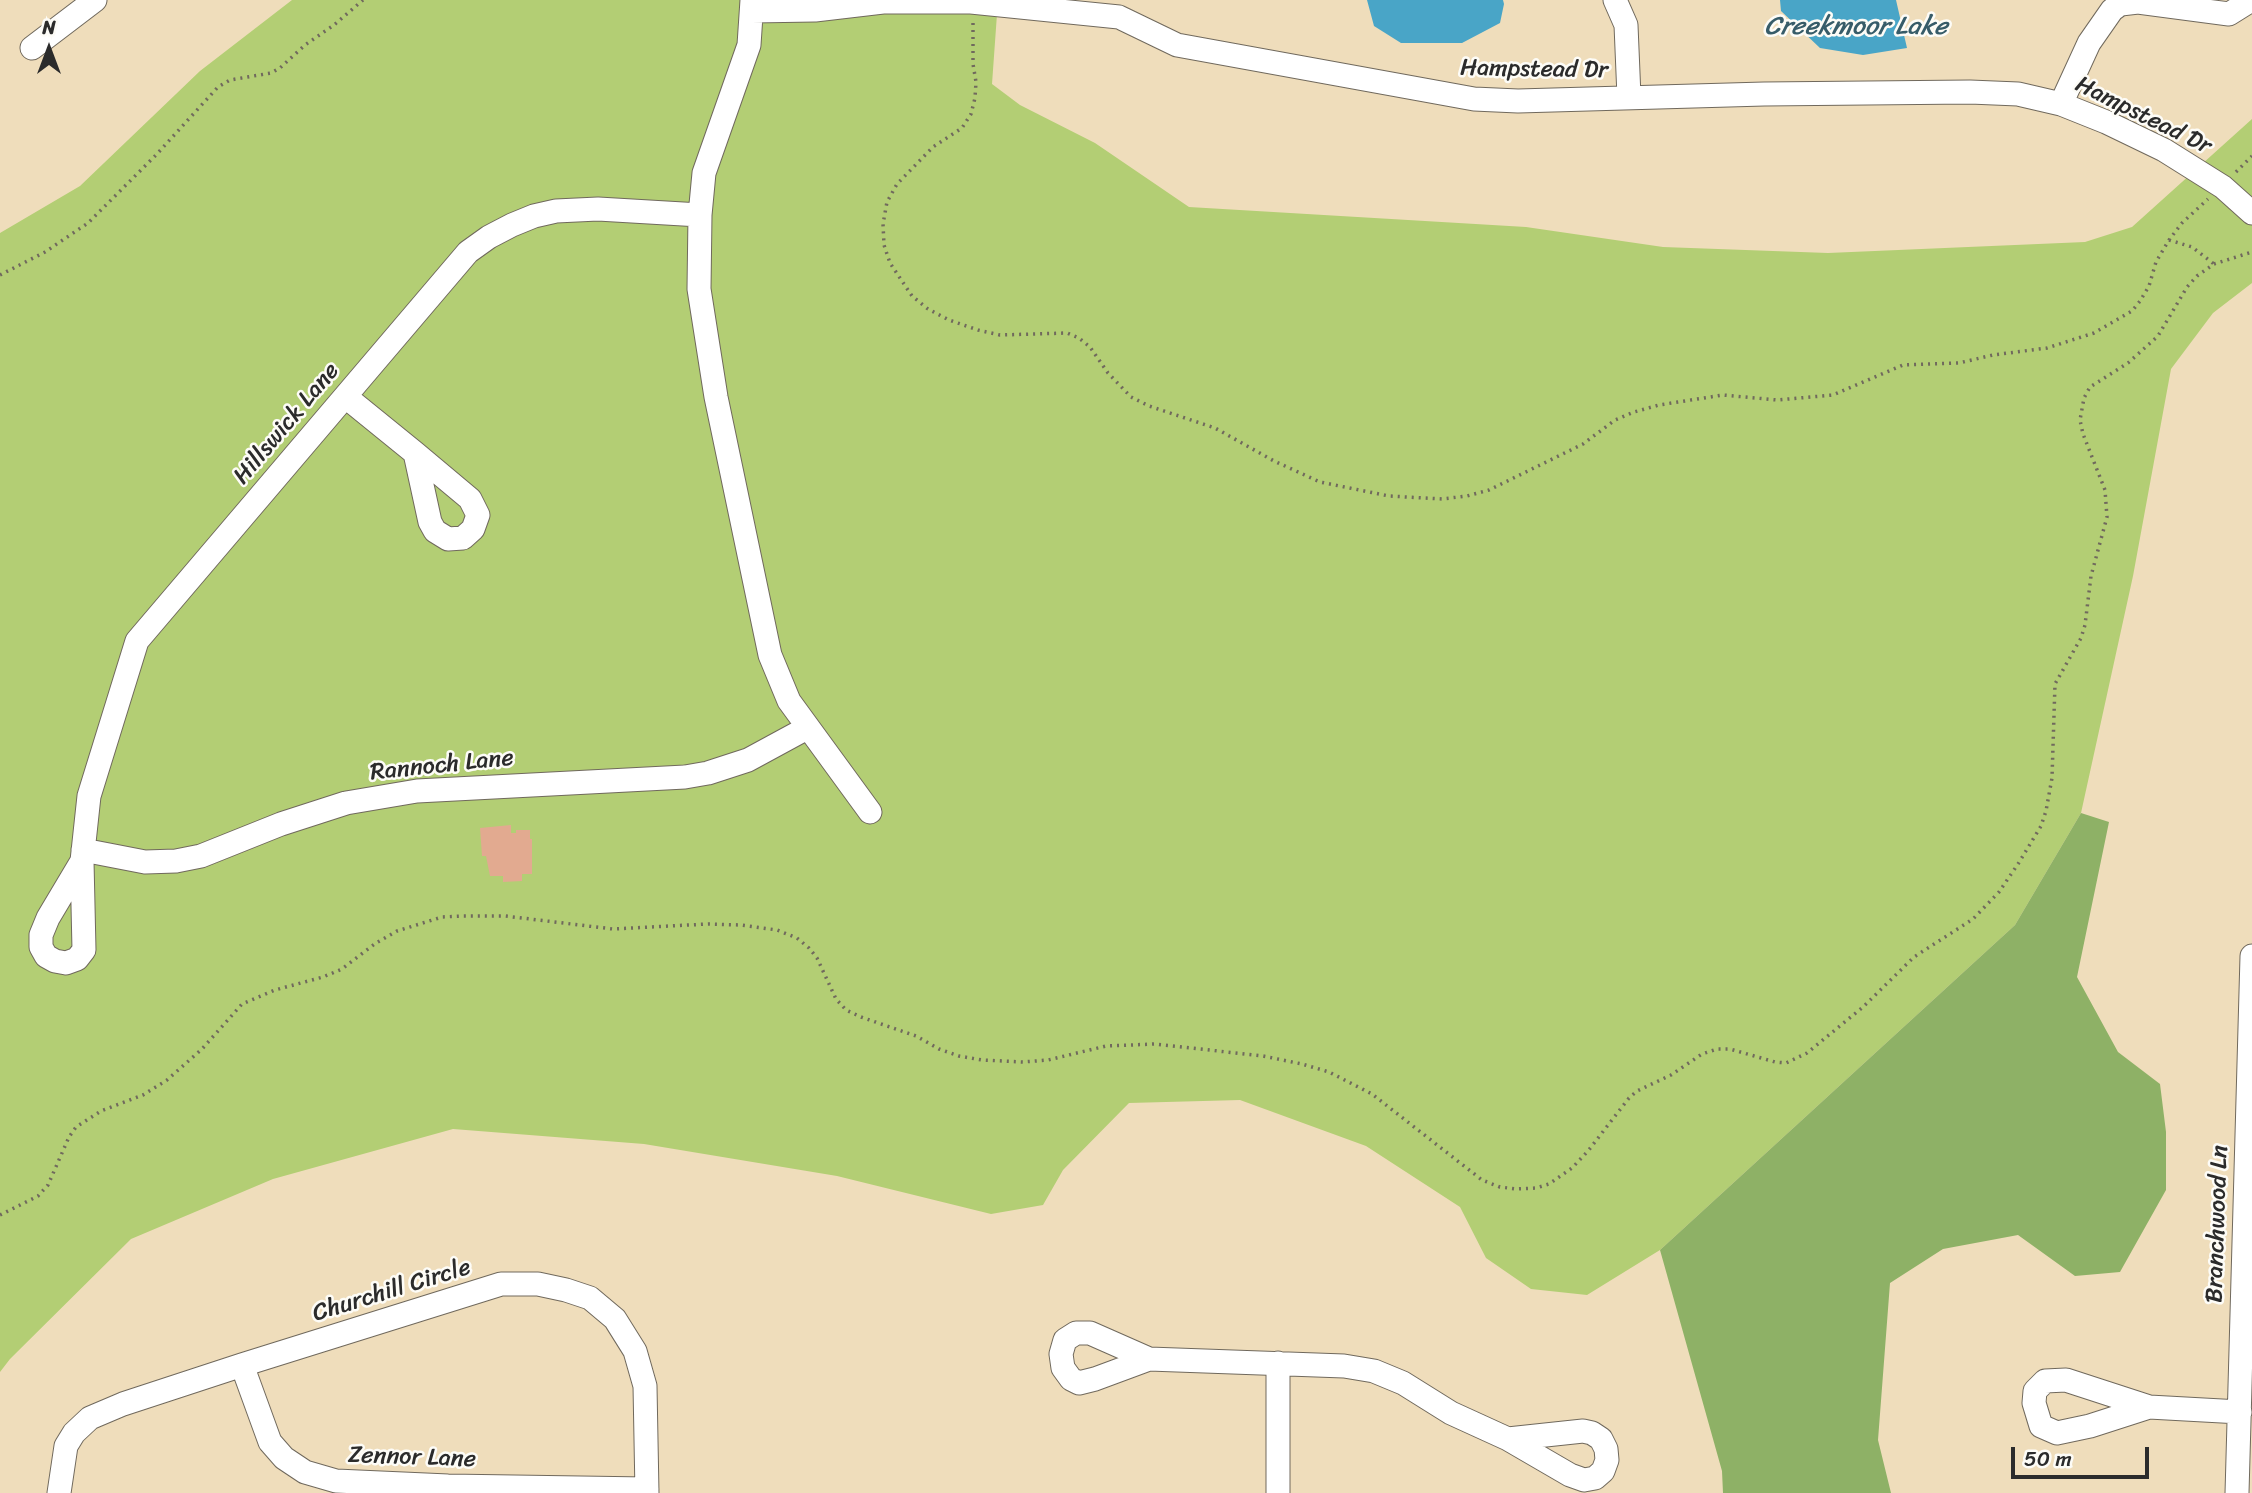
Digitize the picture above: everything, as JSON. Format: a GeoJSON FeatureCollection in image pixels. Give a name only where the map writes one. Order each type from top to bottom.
{"type":"FeatureCollection","features":[{"type":"Feature","properties":{"kind":"street"},"geometry":{"type":"LineString","coordinates":[[32,48],[95,0]]}},
{"type":"Feature","properties":{"kind":"street"},"geometry":{"type":"LineString","coordinates":[[1615,0],[1626,25],[1629,97]]}},
{"type":"Feature","properties":{"kind":"street"},"geometry":{"type":"LineString","coordinates":[[1626,25],[1636,0]]}},
{"type":"Feature","properties":{"kind":"street"},"geometry":{"type":"LineString","coordinates":[[2060,104],[2089,43],[2112,10],[2124,2],[2229,14],[2245,4],[2246,0]]}},
{"type":"Feature","properties":{"kind":"street","name":"Hampstead Dr"},"geometry":{"type":"LineString","coordinates":[[752,5],[815,10],[883,2],[971,2],[1119,8],[1177,45],[1474,99],[1518,101],[1970,92],[2018,94],[2060,104],[2106,122],[2164,150],[2223,187],[2252,213]]}},
{"type":"Feature","properties":{"kind":"street"},"geometry":{"type":"LineString","coordinates":[[752,5],[749,45],[704,173],[700,215],[699,289],[716,397],[770,655],[789,701],[870,812]]}},
{"type":"Feature","properties":{"kind":"street","name":"Hillswick Lane"},"geometry":{"type":"LineString","coordinates":[[83,856],[89,796],[137,641],[468,252],[512,225],[556,211],[598,209],[700,215]]}},
{"type":"Feature","properties":{"kind":"street"},"geometry":{"type":"LineString","coordinates":[[346,397],[415,453]]}},
{"type":"Feature","properties":{"kind":"street","name":"Rannoch Lane"},"geometry":{"type":"LineString","coordinates":[[83,856],[145,862],[176,861],[201,856],[281,824],[346,803],[393,795],[456,787],[685,777],[708,773],[748,760],[807,728]]}},
{"type":"Feature","properties":{"kind":"street","name":"Branchwood Ln"},"geometry":{"type":"LineString","coordinates":[[2237,1493],[2252,956]]}},
{"type":"Feature","properties":{"kind":"street","name":"Churchill Circle"},"geometry":{"type":"LineString","coordinates":[[59,1493],[66,1446],[74,1433],[90,1418],[123,1404],[242,1365],[501,1284],[538,1284],[566,1290],[590,1298],[615,1319],[635,1352],[645,1386],[647,1491]]}},
{"type":"Feature","properties":{"kind":"street"},"geometry":{"type":"LineString","coordinates":[[1149,1359],[1345,1366],[1374,1371],[1403,1383],[1460,1418],[1508,1439]]}},
{"type":"Feature","properties":{"kind":"street"},"geometry":{"type":"LineString","coordinates":[[1278,1363],[1278,1493]]}},
{"type":"Feature","properties":{"kind":"street","name":"Zennor Lane"},"geometry":{"type":"LineString","coordinates":[[242,1365],[271,1442],[284,1458],[305,1472],[350,1482],[647,1491]]}},
{"type":"Feature","properties":{"kind":"street"},"geometry":{"type":"LineString","coordinates":[[2149,1407],[2240,1412]]}},
{"type":"Feature","properties":{"kind":"path"},"geometry":{"type":"LineString","coordinates":[[0,275],[45,252],[88,223],[156,155],[218,87],[230,80],[271,73],[280,68],[363,0]]}},
{"type":"Feature","properties":{"kind":"path"},"geometry":{"type":"LineString","coordinates":[[971,2],[976,82],[971,114],[962,128],[933,147],[897,184],[887,202],[883,224],[884,245],[894,271],[912,296],[928,309],[949,320],[978,330],[1000,335],[1067,333],[1090,347],[1108,373],[1131,397],[1149,406],[1215,428],[1320,482],[1355,490],[1416,498],[1442,499],[1489,490],[1583,444],[1615,420],[1659,405],[1723,395],[1777,400],[1833,395],[1903,365],[1959,363],[1993,355],[2047,348],[2094,332],[2132,311],[2149,286],[2156,262],[2168,240],[2182,223],[2223,187],[2252,156]]}},
{"type":"Feature","properties":{"kind":"path"},"geometry":{"type":"LineString","coordinates":[[2168,240],[2192,247],[2214,264]]}},
{"type":"Feature","properties":{"kind":"path"},"geometry":{"type":"LineString","coordinates":[[0,1215],[38,1196],[48,1185],[76,1127],[94,1115],[143,1095],[167,1080],[202,1049],[242,1004],[275,990],[342,969],[397,931],[430,920],[463,916],[505,916],[612,929],[741,925],[777,930],[797,938],[809,948],[817,958],[836,999],[846,1010],[916,1036],[959,1056],[1023,1062],[1048,1060],[1105,1046],[1155,1044],[1263,1056],[1302,1064],[1329,1072],[1372,1094],[1482,1180],[1500,1187],[1516,1189],[1549,1184],[1572,1168],[1637,1091],[1687,1065],[1702,1054],[1717,1049],[1730,1049],[1786,1063],[1807,1053],[1863,1007],[1914,957],[1973,919],[1999,892],[2041,826],[2046,811],[2052,779],[2055,684],[2081,638],[2091,576],[2106,517],[2107,503],[2103,482],[2081,427],[2080,408],[2090,387],[2145,349],[2169,319],[2187,287],[2197,276],[2214,264],[2252,252]]}},
{"type":"Feature","properties":{"kind":"green space"},"geometry":{"type":"Polygon","coordinates":[[[292,0],[998,0],[992,84],[1020,105],[1095,143],[1189,207],[1526,227],[1663,247],[1828,253],[2085,242],[2132,227],[2252,119],[2252,283],[2213,313],[2171,369],[2133,576],[2081,813],[2015,925],[1660,1250],[1587,1295],[1531,1289],[1486,1258],[1460,1207],[1366,1146],[1240,1100],[1129,1103],[1063,1170],[1043,1205],[991,1214],[837,1176],[644,1144],[453,1129],[273,1179],[131,1239],[0,1372],[0,233],[80,186],[200,71],[292,0]]]}},
{"type":"Feature","properties":{"kind":"green space"},"geometry":{"type":"Polygon","coordinates":[[[2081,813],[2109,822],[2077,977],[2118,1052],[2160,1084],[2166,1132],[2166,1190],[2120,1272],[2075,1276],[2018,1235],[1943,1249],[1890,1283],[1878,1440],[1891,1493],[1723,1493],[1722,1471],[1660,1250],[2015,925],[2081,813]]]}},
{"type":"Feature","properties":{"kind":"water"},"geometry":{"type":"Polygon","coordinates":[[[1367,0],[1503,0],[1504,4],[1500,23],[1462,43],[1401,43],[1374,26],[1367,0]]]}},
{"type":"Feature","properties":{"kind":"water","name":"Creekmoor Lake"},"geometry":{"type":"Polygon","coordinates":[[[1780,0],[1896,0],[1907,48],[1863,55],[1820,48],[1781,11],[1780,0]]]}},
{"type":"Feature","properties":{"kind":"building"},"geometry":{"type":"Polygon","coordinates":[[[511,825],[511,833],[516,833],[516,830],[530,830],[532,874],[522,874],[522,881],[503,882],[503,876],[490,876],[486,856],[482,856],[480,828],[511,825]]]}}]}
